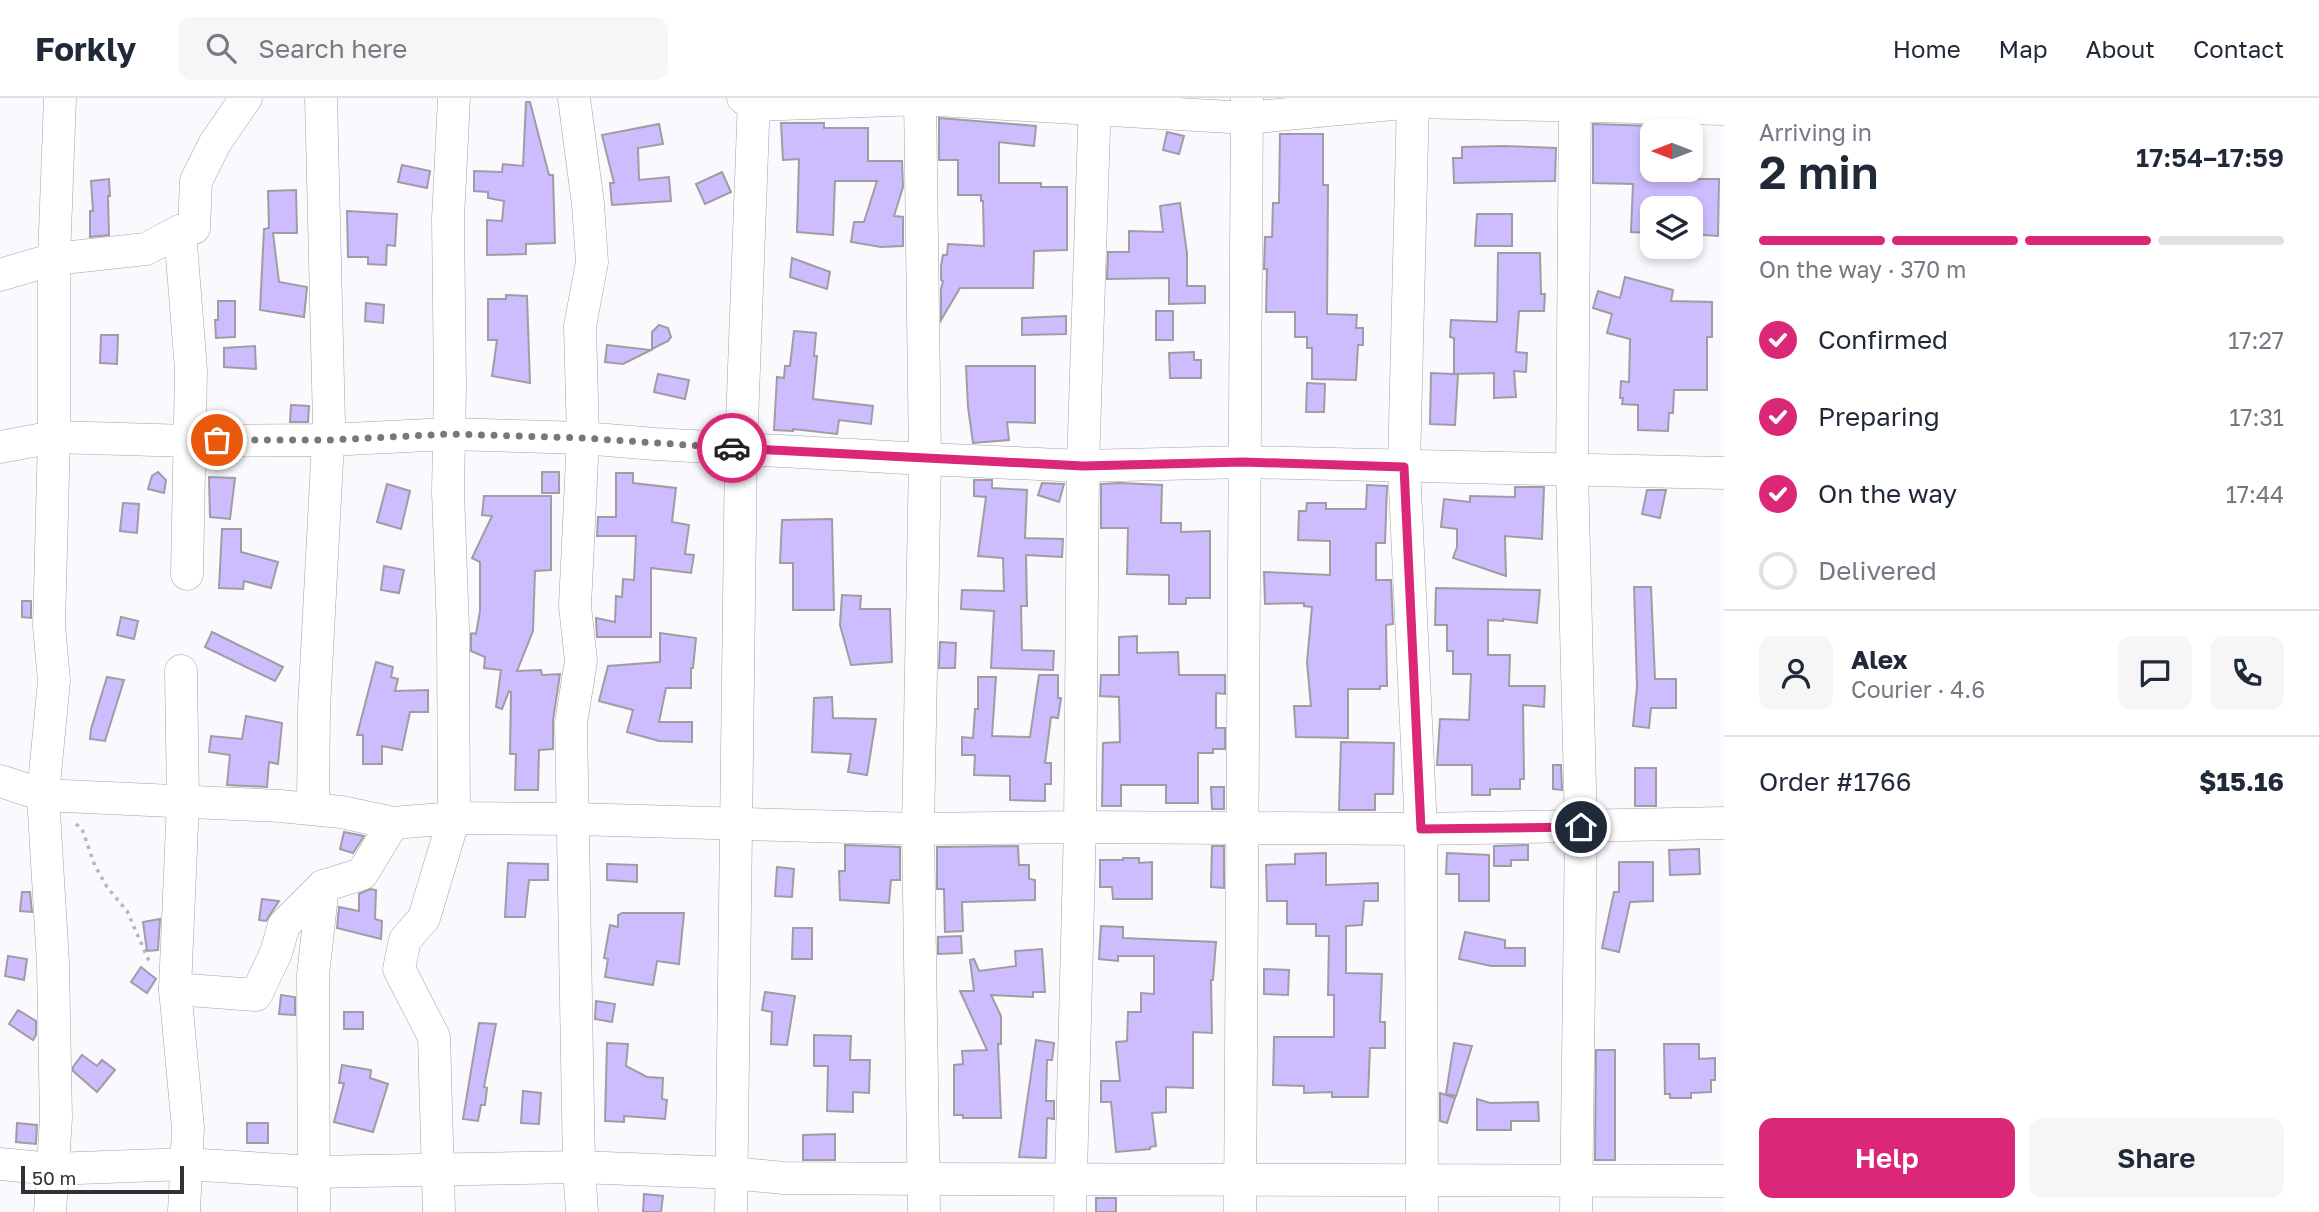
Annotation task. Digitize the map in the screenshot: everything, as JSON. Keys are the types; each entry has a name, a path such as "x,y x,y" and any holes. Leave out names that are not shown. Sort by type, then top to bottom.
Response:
{"street":[{"path":"50,1212 56,1118 53,963 43,795 54,681 50,626 54,259 60,98"},
{"path":"0,275 54,259 146,250 180,231 194,228 196,181 215,143 246,98"},
{"path":"313,809 314,708 328,440 321,98"},
{"path":"439,1212 434,1037 399,969 405,940 425,918 454,818 453,629 448,492 448,219 454,98"},
{"path":"575,98 592,262 580,326 583,438 575,606 582,662 571,723 582,1212"},
{"path":"920,98 925,459 918,829 925,1212"},
{"path":"731,1212 741,449 750,100 920,98 1247,108 1413,100 1575,101 1724,109"},
{"path":"1413,100 1404,467 1421,829 1422,1197"},
{"path":"1575,101 1572,470 1581,827 1576,1212"},
{"path":"1070,1212 1080,827 1083,466 1095,104"},
{"path":"1240,1197 1247,108"},
{"path":"180,231 191,370 187,574"},
{"path":"0,447 54,437 189,441 328,440 449,434 583,438 741,449 1083,466 1243,462 1724,473"},
{"path":"181,671 183,802 175,989 188,1128 184,1212"},
{"path":"0,781 43,795 313,809 393,822 454,818 574,819 918,829 1421,829 1724,823"},
{"path":"175,989 256,995 276,953 284,925 323,886 362,874 393,822"},
{"path":"314,1212 313,975 323,886"},
{"path":"0,1164 52,1169 186,1164 314,1172 579,1167 732,1173 784,1178 1070,1178 1240,1197 1422,1197 1576,1181 1724,1181"}],"path":[{"path":"43,795 82,829 94,866 127,911 153,970 175,989"}],"building":[{"path":"526,102 530,102 549,175 553,175 555,243 526,244 526,254 487,255 487,220 502,221 504,201 488,198 488,192 474,191 474,171 502,172 503,164 523,166"},
{"path":"939,118 1036,126 1034,146 999,142 999,183 1041,183 1041,187 1067,187 1067,250 1034,251 1033,288 960,288 941,320 941,266 943,255 947,255 948,244 984,246 981,195 958,195 958,160 939,160"},
{"path":"781,123 824,123 824,128 868,128 868,161 902,161 903,187 894,216 903,217 903,246 881,247 851,242 854,222 864,222 877,181 835,181 833,235 797,232 799,159 783,160"},
{"path":"659,124 663,144 638,148 639,180 669,177 671,201 612,205 610,183 614,183 602,135"},
{"path":"1593,124 1640,126 1640,182 1703,182 1703,179 1719,179 1718,236 1703,235 1703,196 1640,196 1640,232 1631,232 1633,184 1593,183"},
{"path":"1167,132 1184,136 1179,154 1163,150"},
{"path":"1280,134 1323,134 1323,185 1328,185 1327,314 1357,315 1356,328 1363,328 1363,345 1358,345 1356,380 1312,379 1312,348 1307,348 1307,337 1295,337 1295,312 1266,312 1265,237 1272,237 1273,203 1279,203"},
{"path":"1462,147 1556,148 1555,181 1454,183 1453,158 1462,158"},
{"path":"402,165 430,171 427,188 398,182"},
{"path":"722,172 731,192 705,204 696,184"},
{"path":"109,179 109,235 90,237 90,211 93,211 91,181"},
{"path":"296,190 297,233 273,233 279,282 307,287 304,317 260,310 264,229 269,228 268,191"},
{"path":"1180,203 1187,253 1187,286 1205,286 1205,303 1169,304 1169,278 1107,279 1108,252 1129,252 1129,231 1163,232 1160,206"},
{"path":"347,211 397,214 395,246 387,245 386,265 368,264 368,257 348,257"},
{"path":"1477,214 1512,214 1512,246 1475,246"},
{"path":"1498,253 1540,253 1541,294 1545,294 1544,311 1519,311 1516,352 1527,353 1526,372 1514,371 1516,397 1494,398 1494,373 1455,374 1458,374 1455,425 1430,424 1431,373 1454,374 1451,320 1497,322"},
{"path":"792,258 830,272 827,289 790,277"},
{"path":"1625,277 1673,290 1671,301 1712,302 1712,337 1707,337 1707,390 1674,390 1673,413 1669,413 1668,431 1638,430 1638,405 1622,404 1621,381 1629,382 1630,339 1607,333 1612,314 1593,308 1598,291 1620,298"},
{"path":"506,295 527,296 530,383 492,376 497,340 488,340 488,299 506,299"},
{"path":"218,301 235,301 235,337 216,338"},
{"path":"366,303 384,305 383,323 365,321"},
{"path":"1156,311 1173,311 1173,340 1156,340"},
{"path":"1066,316 1066,334 1022,335 1022,318"},
{"path":"659,325 668,328 671,337 652,349 652,332"},
{"path":"794,331 816,333 813,399 873,406 871,424 839,420 837,434 793,429 774,430 777,377 784,378 785,366 790,366"},
{"path":"101,335 118,335 117,364 100,363"},
{"path":"607,345 651,350 623,364 605,362"},
{"path":"255,346 256,369 224,367 224,348"},
{"path":"1194,352 1194,360 1201,360 1201,378 1170,378 1169,353"},
{"path":"966,366 1035,366 1035,423 1007,422 1009,440 973,443"},
{"path":"658,374 689,380 685,399 654,392"},
{"path":"1307,383 1325,384 1324,412 1306,412"},
{"path":"291,405 309,406 308,422 290,422"},
{"path":"158,472 166,480 164,493 148,489 152,476"},
{"path":"542,472 559,472 559,493 542,493"},
{"path":"616,473 633,473 633,483 676,488 672,522 689,525 685,554 694,555 691,573 651,568 651,637 597,637 596,618 615,622 616,596 622,597 623,579 634,580 636,536 597,536 598,517 616,517"},
{"path":"209,477 235,478 230,519 210,517"},
{"path":"974,480 992,480 992,488 1027,490 1025,538 1063,539 1062,557 1026,555 1027,606 1021,606 1022,650 1054,651 1053,670 991,668 994,611 961,609 962,590 1004,591 1003,558 978,556 986,497 974,496"},
{"path":"1042,483 1064,484 1059,502 1038,495"},
{"path":"387,484 410,491 401,529 377,522"},
{"path":"1101,484 1162,485 1161,523 1181,523 1181,532 1210,531 1210,598 1186,598 1186,604 1169,604 1169,575 1127,574 1128,528 1101,528"},
{"path":"1367,485 1387,486 1385,543 1376,543 1376,580 1391,580 1393,624 1386,625 1387,686 1380,686 1380,689 1348,689 1348,738 1296,737 1294,706 1311,706 1307,662 1312,607 1304,606 1304,603 1265,604 1264,572 1330,575 1330,541 1298,540 1299,511 1306,511 1307,503 1326,503 1326,509 1366,509"},
{"path":"1515,487 1544,487 1542,539 1505,536 1506,576 1453,558 1457,547 1457,529 1441,527 1444,499 1470,502 1470,496 1515,497"},
{"path":"1647,490 1666,490 1660,518 1642,514"},
{"path":"484,496 551,496 551,570 535,571 533,631 517,671 541,670 542,675 560,674 553,720 553,749 539,750 538,790 515,790 516,754 510,754 511,692 509,691 502,709 496,707 501,670 484,668 485,657 471,651 471,634 476,634 480,611 480,562 472,558 492,516 482,515"},
{"path":"123,503 139,504 137,533 120,531"},
{"path":"832,519 834,610 793,610 793,563 780,563 782,520"},
{"path":"222,529 241,529 241,552 278,562 271,588 244,581 243,589 219,588"},
{"path":"384,566 404,570 399,593 381,590"},
{"path":"1634,587 1651,587 1655,679 1676,679 1676,708 1651,708 1649,728 1633,726 1637,687"},
{"path":"1436,588 1540,590 1537,623 1488,620 1488,655 1510,655 1509,686 1545,686 1544,707 1523,705 1524,779 1520,779 1520,789 1490,789 1490,795 1472,795 1472,765 1437,765 1440,719 1469,720 1471,674 1453,674 1453,651 1447,651 1447,625 1435,625"},
{"path":"842,595 861,596 860,609 890,609 892,662 851,665 840,625"},
{"path":"22,601 31,601 31,618 22,617"},
{"path":"121,617 138,621 134,639 117,635"},
{"path":"212,632 283,667 275,681 205,647"},
{"path":"660,633 696,638 691,688 666,688 659,722 692,722 692,742 659,741 627,732 633,710 599,701 608,666 660,662"},
{"path":"1137,636 1137,653 1178,652 1179,675 1225,675 1225,694 1216,693 1216,728 1225,728 1225,749 1213,749 1213,753 1198,753 1198,803 1166,803 1166,785 1121,785 1121,806 1102,806 1103,743 1120,742 1119,697 1100,696 1101,675 1119,675 1119,637"},
{"path":"940,642 956,643 955,668 939,668"},
{"path":"376,662 393,667 391,677 398,679 395,691 428,690 428,712 410,712 402,750 382,746 382,764 363,764 363,735 357,735"},
{"path":"1039,675 1058,675 1058,698 1061,698 1058,718 1051,717 1045,763 1051,763 1051,784 1045,784 1045,801 1010,800 1010,776 974,775 975,755 962,755 962,737 973,738 975,709 978,709 978,677 996,677 992,736 1030,737"},
{"path":"107,677 124,680 105,741 90,739 91,729"},
{"path":"832,697 833,718 876,719 867,775 848,772 851,754 812,752 814,698"},
{"path":"246,716 282,723 278,764 269,762 267,787 227,785 230,755 209,752 211,736 242,739"},
{"path":"1341,742 1394,743 1393,794 1375,794 1375,810 1339,810"},
{"path":"1553,765 1561,765 1562,790 1553,789"},
{"path":"1635,768 1656,768 1656,806 1635,806"},
{"path":"1211,787 1224,787 1224,809 1212,809"},
{"path":"344,832 364,836 353,853 340,849"},
{"path":"845,845 900,847 900,880 891,880 889,903 840,900 839,871 845,871"},
{"path":"1528,845 1528,860 1511,860 1511,866 1494,866 1494,846"},
{"path":"1018,846 1019,865 1029,865 1029,879 1035,880 1035,900 962,902 963,931 945,932 944,889 937,889 937,847"},
{"path":"1212,846 1224,846 1224,888 1211,887"},
{"path":"1699,849 1700,874 1670,875 1669,850"},
{"path":"1326,853 1326,885 1378,883 1378,901 1364,901 1362,925 1346,926 1346,973 1382,974 1380,1022 1385,1022 1385,1048 1370,1048 1368,1097 1332,1097 1332,1092 1304,1093 1304,1086 1273,1085 1274,1037 1334,1037 1334,995 1328,995 1329,936 1316,936 1316,924 1287,924 1287,901 1267,901 1266,865 1295,864 1295,854"},
{"path":"1447,853 1489,855 1489,901 1459,901 1459,874 1446,874"},
{"path":"1139,858 1139,863 1152,862 1152,899 1113,899 1112,887 1100,887 1100,860"},
{"path":"1619,862 1653,862 1653,901 1630,902 1619,952 1602,948 1614,892 1619,892"},
{"path":"508,863 548,864 548,880 529,880 525,917 505,917"},
{"path":"607,864 637,865 637,882 607,880"},
{"path":"777,867 794,869 792,897 775,896"},
{"path":"370,889 376,890 375,919 382,921 381,939 337,928 339,907 359,911 359,894"},
{"path":"22,892 30,892 32,912 20,911"},
{"path":"262,899 279,901 266,921 259,920"},
{"path":"684,913 679,964 657,961 653,985 605,977 608,959 604,958 610,925 618,927 618,915"},
{"path":"160,919 158,950 147,951 143,922"},
{"path":"1101,926 1123,927 1123,938 1216,942 1211,980 1212,1033 1193,1032 1193,1088 1166,1087 1166,1112 1152,1113 1156,1146 1150,1149 1116,1152 1111,1102 1101,1102 1101,1081 1120,1081 1116,1042 1127,1041 1128,1012 1141,1012 1141,993 1154,994 1154,956 1118,956 1118,961 1099,959"},
{"path":"793,928 812,928 812,959 792,959"},
{"path":"1465,932 1505,940 1505,948 1525,948 1525,966 1491,966 1459,959"},
{"path":"961,936 962,953 938,954 938,937"},
{"path":"1042,949 1045,992 1033,992 1033,997 991,995 1001,1016 1001,1044 998,1044 1001,1118 963,1118 963,1115 954,1115 954,1065 963,1064 962,1051 987,1050 960,991 974,991 970,960 974,959 979,971 1016,966 1015,951"},
{"path":"8,956 27,959 24,980 5,976"},
{"path":"141,967 156,979 147,993 131,982"},
{"path":"1264,969 1289,970 1288,995 1264,994"},
{"path":"765,992 795,996 787,1045 771,1044 772,1012 762,1010"},
{"path":"281,995 295,997 295,1015 279,1014"},
{"path":"596,1001 615,1004 612,1022 595,1019"},
{"path":"18,1010 36,1021 36,1035 33,1040 9,1024"},
{"path":"344,1012 363,1012 363,1029 344,1029"},
{"path":"479,1023 496,1024 484,1087 487,1088 485,1105 481,1105 478,1121 463,1119"},
{"path":"814,1035 851,1036 850,1060 870,1060 869,1093 853,1092 853,1112 827,1111 828,1066 814,1066"},
{"path":"1036,1040 1054,1043 1052,1060 1047,1060 1046,1101 1054,1101 1054,1119 1047,1118 1046,1158 1019,1157"},
{"path":"607,1043 628,1044 626,1066 647,1077 663,1078 662,1099 667,1100 665,1119 624,1116 624,1122 605,1121"},
{"path":"1454,1043 1472,1046 1456,1096 1446,1094"},
{"path":"1664,1044 1699,1044 1699,1059 1715,1058 1715,1080 1711,1080 1711,1092 1691,1093 1691,1098 1670,1098 1670,1094 1665,1094"},
{"path":"1596,1050 1615,1050 1615,1160 1595,1160"},
{"path":"82,1055 97,1066 102,1060 115,1070 97,1092 73,1071"},
{"path":"342,1065 371,1070 370,1078 388,1084 373,1132 334,1122 344,1083 339,1083"},
{"path":"523,1091 541,1093 539,1124 521,1123"},
{"path":"1440,1093 1455,1098 1447,1123 1440,1121"},
{"path":"1477,1099 1490,1103 1538,1102 1539,1121 1511,1121 1511,1130 1477,1130"},
{"path":"17,1123 37,1125 36,1144 16,1142"},
{"path":"247,1123 268,1123 268,1143 247,1143"},
{"path":"835,1134 835,1160 803,1160 803,1135"},
{"path":"644,1194 663,1196 661,1212 643,1212"},
{"path":"1096,1198 1116,1198 1116,1212 1096,1212"}],"way so far":[{"path":"217,440 328,440 449,434 583,438 732,448"}],"route":[{"path":"732,448 1083,466 1243,462 1404,467 1421,829 1581,827"}]}
